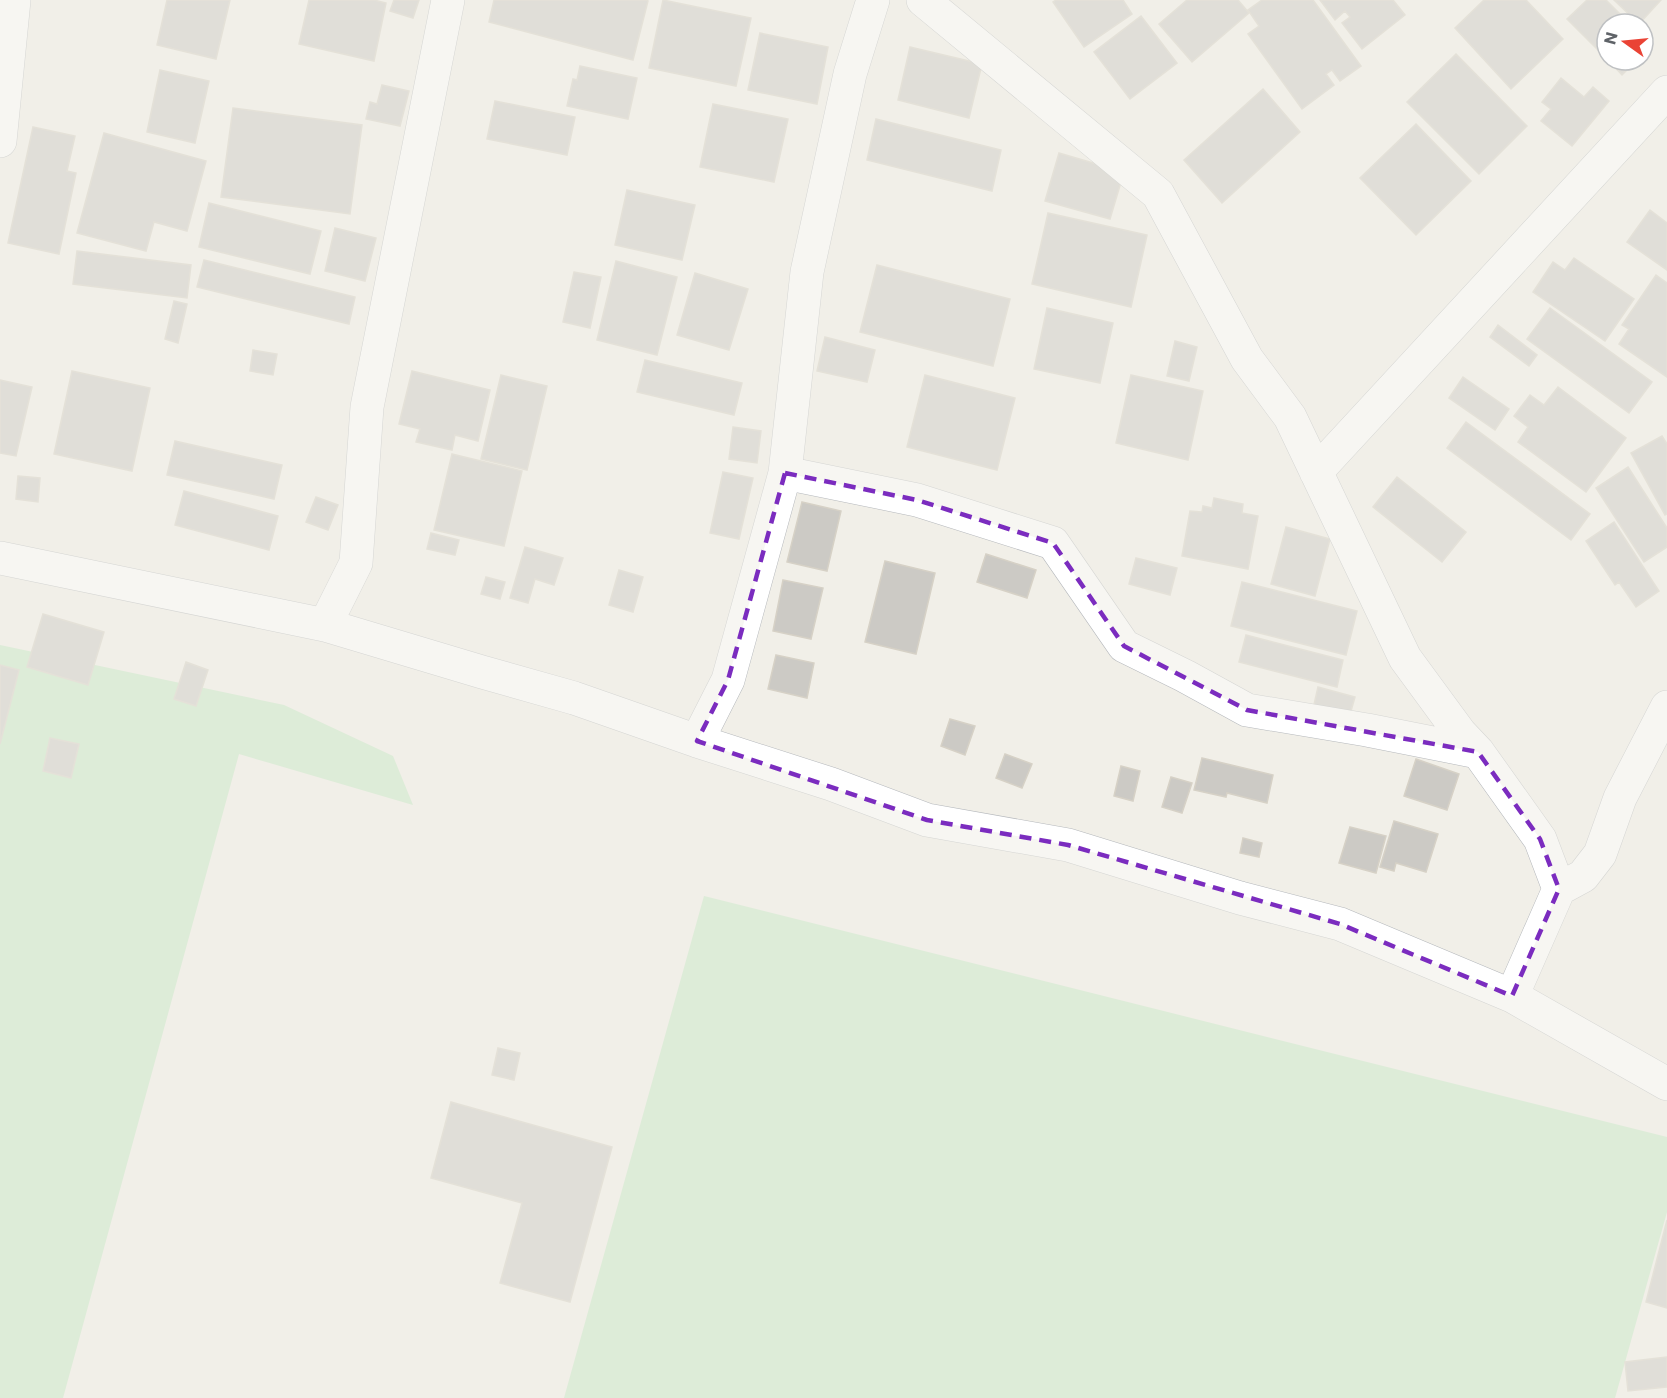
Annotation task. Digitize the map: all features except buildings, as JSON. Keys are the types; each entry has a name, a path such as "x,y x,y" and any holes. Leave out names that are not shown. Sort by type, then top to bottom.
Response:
{"street":[{"path":"0,141 15,0"},
{"path":"325,624 356,563 367,407 448,0"},
{"path":"697,741 728,680 785,473 807,272 850,74 873,0"},
{"path":"926,1 1158,195 1247,359 1290,417 1405,658 1460,734 1478,752 1540,839 1559,889"},
{"path":"1316,472 1667,92"},
{"path":"785,473 917,500 1053,543 1124,646 1247,710 1478,752"},
{"path":"0,558 325,624 574,698 831,784 927,820 1068,845 1240,898 1340,924 1512,996 1667,1084"},
{"path":"1512,996 1559,889 1582,876 1600,854 1620,798 1667,707"}],"highlighted area":[{"path":"785,473 917,500 1053,543 1124,646 1247,710 1478,752 1540,839 1559,889 1512,996 1340,924 1068,845 927,820 697,741 728,680"}],"green space":[{"path":"0,645 284,705 393,756 413,805 239,754 63,1398 0,1398"},
{"path":"704,896 1667,1137 1667,1212 1615,1398 564,1398"}]}
